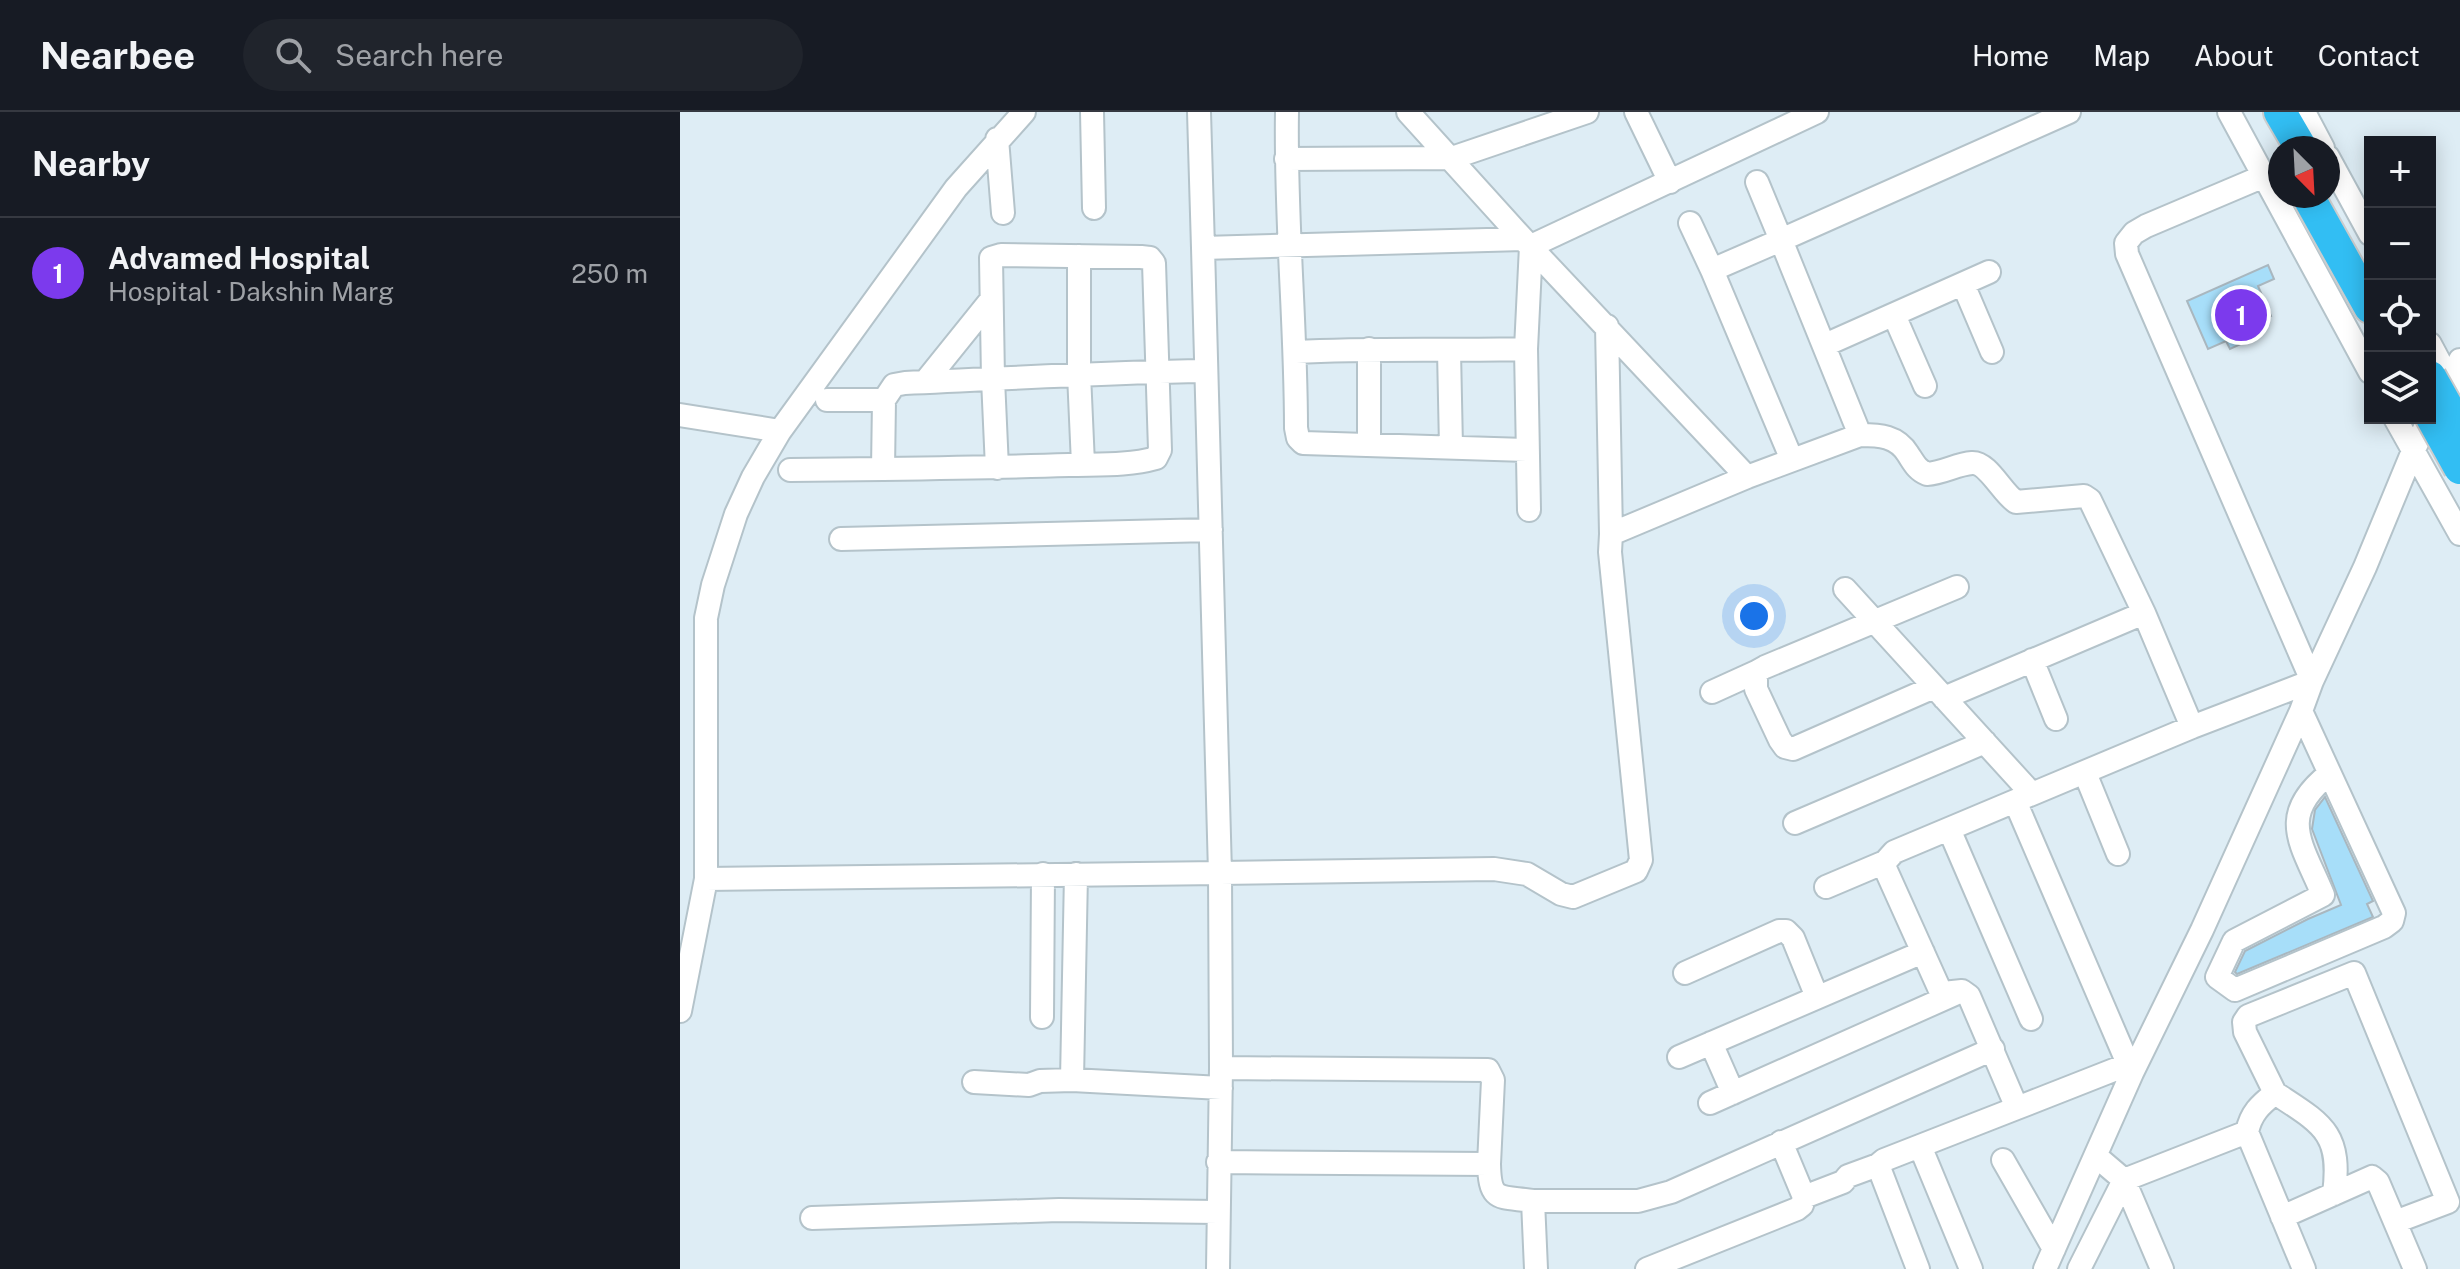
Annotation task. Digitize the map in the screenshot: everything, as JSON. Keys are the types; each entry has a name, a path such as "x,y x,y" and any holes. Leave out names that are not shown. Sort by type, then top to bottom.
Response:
{"highway":[{"path":"2260,112 2274,136"},
{"path":"2280,112 2294,136"},
{"path":"2315,208 2364,296"},
{"path":"2335,208 2364,260"},
{"path":"2447,386 2460,430"},
{"path":"2436,424 2460,468"}],"street":[{"path":"680,1011 706,879 706,618 713,585 736,514 780,431 956,188 1024,112"},
{"path":"1092,112 1094,208"},
{"path":"1199,112 1220,873 1218,1269"},
{"path":"1287,112 1286,159 1298,438 1303,443 1527,450"},
{"path":"1408,112 1747,477"},
{"path":"1286,159 1452,158 1587,112"},
{"path":"1636,112 1670,182"},
{"path":"1203,248 1527,243 1670,182 1772,122 1817,112"},
{"path":"1712,270 2069,112"},
{"path":"2229,112 2364,361"},
{"path":"2304,112 2317,136"},
{"path":"997,139 1003,213"},
{"path":"2264,176 2146,226 2134,233 2126,243 2127,254 2312,681"},
{"path":"2340,179 2364,223"},
{"path":"1757,182 1860,435"},
{"path":"1690,223 1792,460"},
{"path":"1527,243 1529,510"},
{"path":"790,470 997,468 1156,458 1160,450 1154,263 1150,258 1001,255 991,258 997,468"},
{"path":"1079,256 1083,464"},
{"path":"1825,345 1989,272"},
{"path":"1963,284 1992,352"},
{"path":"925,382 991,300"},
{"path":"1894,315 1925,386"},
{"path":"706,879 1494,869 1527,874 1561,894 1573,897 1636,871 1641,860 1610,552 1607,326"},
{"path":"1369,349 1369,445"},
{"path":"1296,352 1526,349"},
{"path":"1449,351 1451,447"},
{"path":"2433,352 2447,386"},
{"path":"2050,1259 2097,1157 2130,1068 2186,962 2365,567 2413,451 2460,360"},
{"path":"883,469 884,400 894,385 1079,374 1205,371"},
{"path":"827,400 884,400"},
{"path":"680,415 780,431"},
{"path":"2398,424 2460,534"},
{"path":"1611,534 1747,477 1860,435 1893,438 1903,446 1920,471 1927,474 1979,463 2016,502 2084,496 2090,500 2144,613 2192,727"},
{"path":"841,539 1211,530"},
{"path":"1712,692 1957,587"},
{"path":"1845,589 1985,742 2023,798 2130,1068"},
{"path":"1756,672 1756,689 1780,740 1785,747 1793,749 1939,692 2032,660 2144,613"},
{"path":"2032,660 2056,719"},
{"path":"1826,887 1885,862 1894,852 2192,727 2312,681"},
{"path":"2186,962 2235,990 2373,932 2392,921 2394,913 2301,711"},
{"path":"1795,823 1985,742"},
{"path":"2085,773 2118,854"},
{"path":"2217,977 2234,941 2323,895 2298,834 2297,822 2303,798 2329,774"},
{"path":"1949,829 2031,1019"},
{"path":"1885,862 1939,988 1943,993 1962,991 1969,996 2017,1108"},
{"path":"1042,1017 1043,874"},
{"path":"1072,1080 1076,874"},
{"path":"1685,973 1779,931 1786,931 1793,938 1817,997"},
{"path":"1679,1057 1923,952"},
{"path":"2334,1194 2336,1152 2330,1138 2315,1121 2275,1093 2245,1032 2244,1022 2256,1011 2354,973 2454,1203 2395,1222"},
{"path":"1710,1103 1962,991"},
{"path":"1711,1043 1733,1093"},
{"path":"974,1082 1029,1085 1040,1081 1488,1070 1493,1080 1489,1164 1490,1186 1494,1193 1499,1197 1533,1201 1638,1201 1671,1192 1993,1049"},
{"path":"1804,1197 1843,1182 1848,1176 1884,1160 2130,1068"},
{"path":"2275,1093 2252,1115 2247,1132 2304,1269"},
{"path":"2079,1269 2124,1180 2247,1132"},
{"path":"1647,1269 1802,1205 1804,1197 1781,1142"},
{"path":"1920,1146 1971,1269"},
{"path":"2097,1157 2124,1180 2162,1269"},
{"path":"2003,1160 2050,1259"},
{"path":"1218,1162 1489,1164"},
{"path":"1878,1165 1918,1269"},
{"path":"2282,1217 2367,1179 2375,1179 2415,1269"},
{"path":"1533,1201 1536,1269"},
{"path":"812,1218 1059,1210 1218,1212"}],"building":[{"path":"2268,265 2274,279 2258,286 2271,316 2251,325 2256,337 2230,349 2226,341 2208,349 2187,301"},
{"path":"2325,797 2373,901 2367,904 2373,917 2237,974 2235,972 2245,951 2341,905 2312,829 2315,810"}],"place":[{"name":"Advamed Hospital","path":"2241,315"}]}
